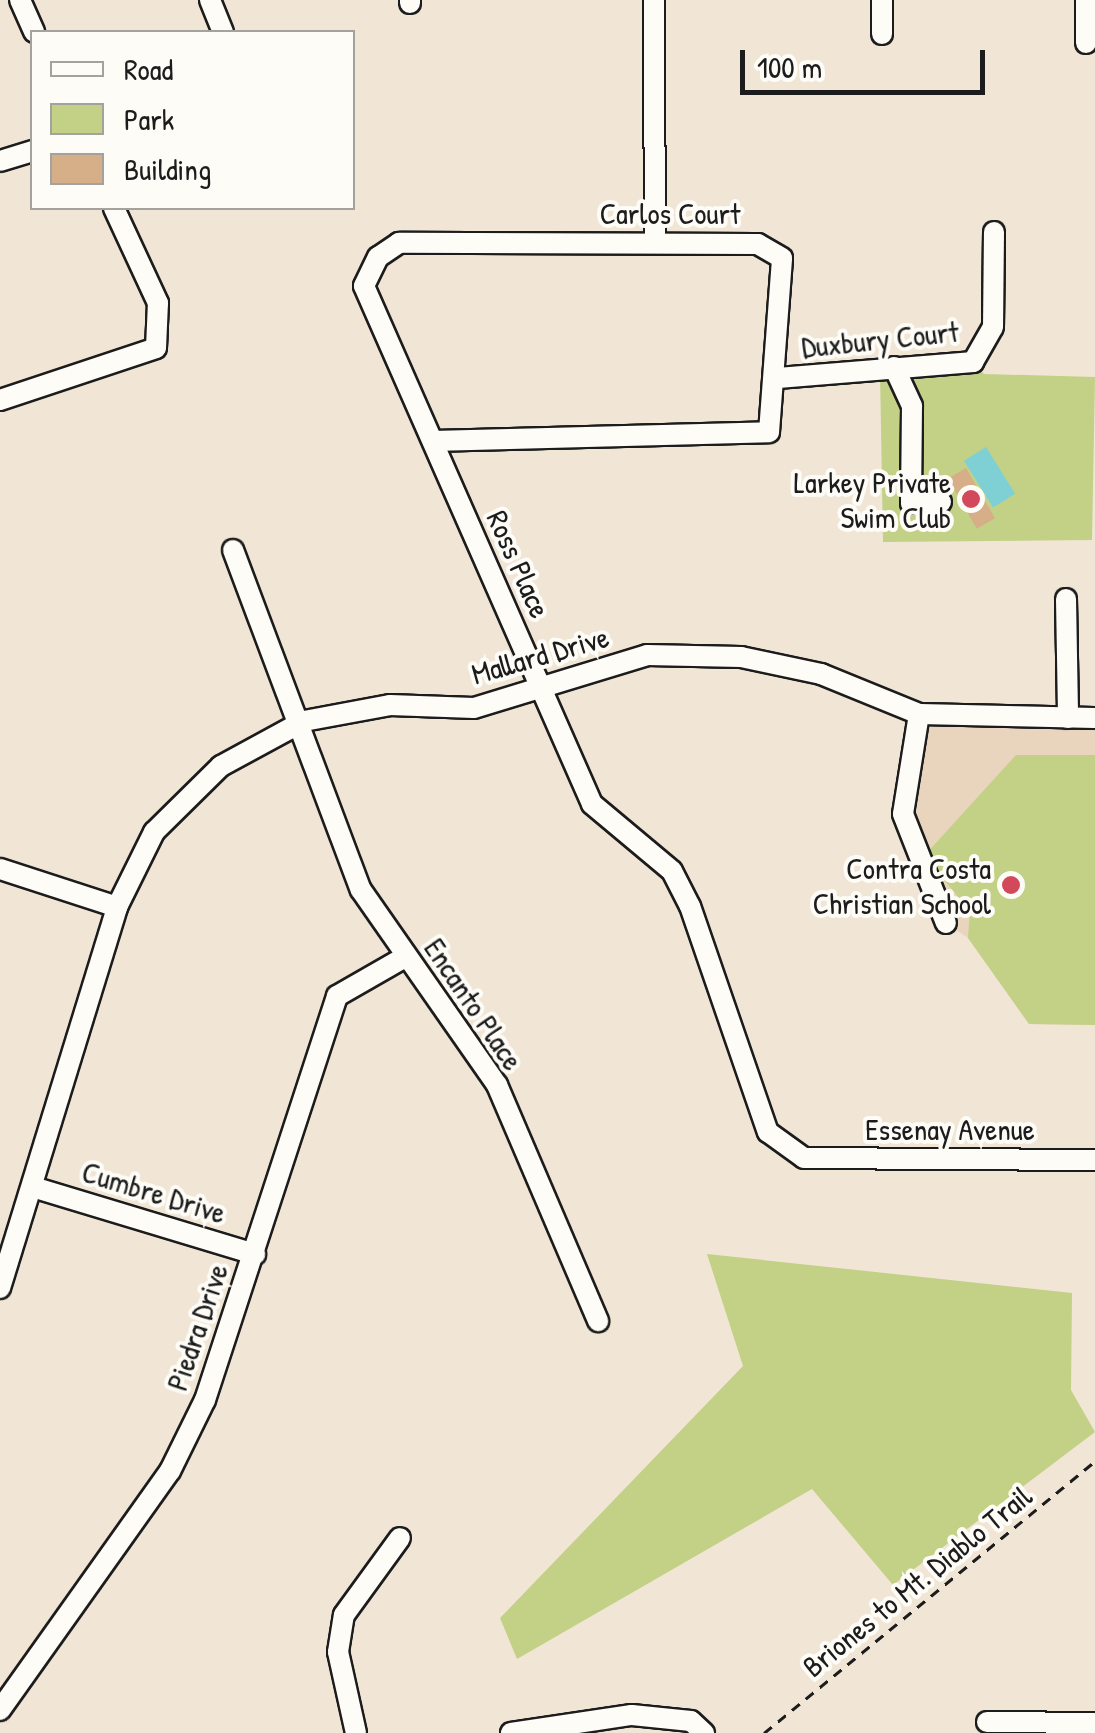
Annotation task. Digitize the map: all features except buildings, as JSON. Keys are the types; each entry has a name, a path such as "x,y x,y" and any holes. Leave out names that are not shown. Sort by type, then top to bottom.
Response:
{"street":[{"path":"20,0 33,30"},
{"path":"210,0 223,30"},
{"path":"654,0 655,243"},
{"path":"882,0 882,34"},
{"path":"1086,0 1086,43"},
{"path":"0,161 30,152"},
{"path":"0,400 156,348 158,303 115,210"},
{"name":"Duxbury Court","path":"778,378 894,367 956,366 983,352 993,327 994,232"},
{"name":"Carlos Court","path":"364,286 378,257 399,243 758,244 782,258 778,378 772,426 750,438 434,441"},
{"name":"Ross Place","path":"364,286 592,804 672,872 768,1132 804,1158"},
{"path":"894,367 912,406 911,503 941,502"},
{"name":"Encanto Place","path":"234,550 304,722 361,890 496,1086 598,1321"},
{"path":"1066,599 1068,718"},
{"name":"Mallard Drive","path":"0,1288 36,1188 117,907 154,832 221,766 304,722 390,705 474,708 541,684 647,655 741,657 821,674 919,714 1095,718"},
{"path":"919,714 903,814 946,922"},
{"path":"0,869 117,907"},
{"name":"Piedra Drive","path":"0,1710 170,1471 206,1400 337,996 406,957"},
{"name":"Essenay Avenue","path":"804,1158 1095,1160"},
{"name":"Cumbre Drive","path":"36,1188 255,1254"},
{"path":"356,1733 338,1652 344,1615 400,1538"},
{"path":"511,1733 610,1716 663,1718 704,1733"},
{"path":"987,1722 1095,1722"}],"path":[{"name":"Briones to Mt. Diablo Trail","path":"764,1733 1095,1461"}],"shaded area":[{"name":"Contra Costa Christian School","path":"919,714 1095,718 1095,1025 1029,1024 968,938 946,923 905,791"}],"green space":[{"path":"973,362 984,374 1095,377 1092,540 883,542 880,372"},
{"name":"Contra Costa Christian School","path":"1016,755 1095,755 1095,1025 1029,1024 968,938 970,911 924,856"},
{"path":"707,1254 1072,1293 1071,1390 1095,1432 893,1585 812,1489 517,1659 500,1618 743,1366"}],"water":[{"path":"986,447 1015,494 993,507 964,461"}],"place":[{"name":"Larkey Private Swim Club","path":"971,499"},
{"name":"Contra Costa Christian School","path":"1011,885"}]}
